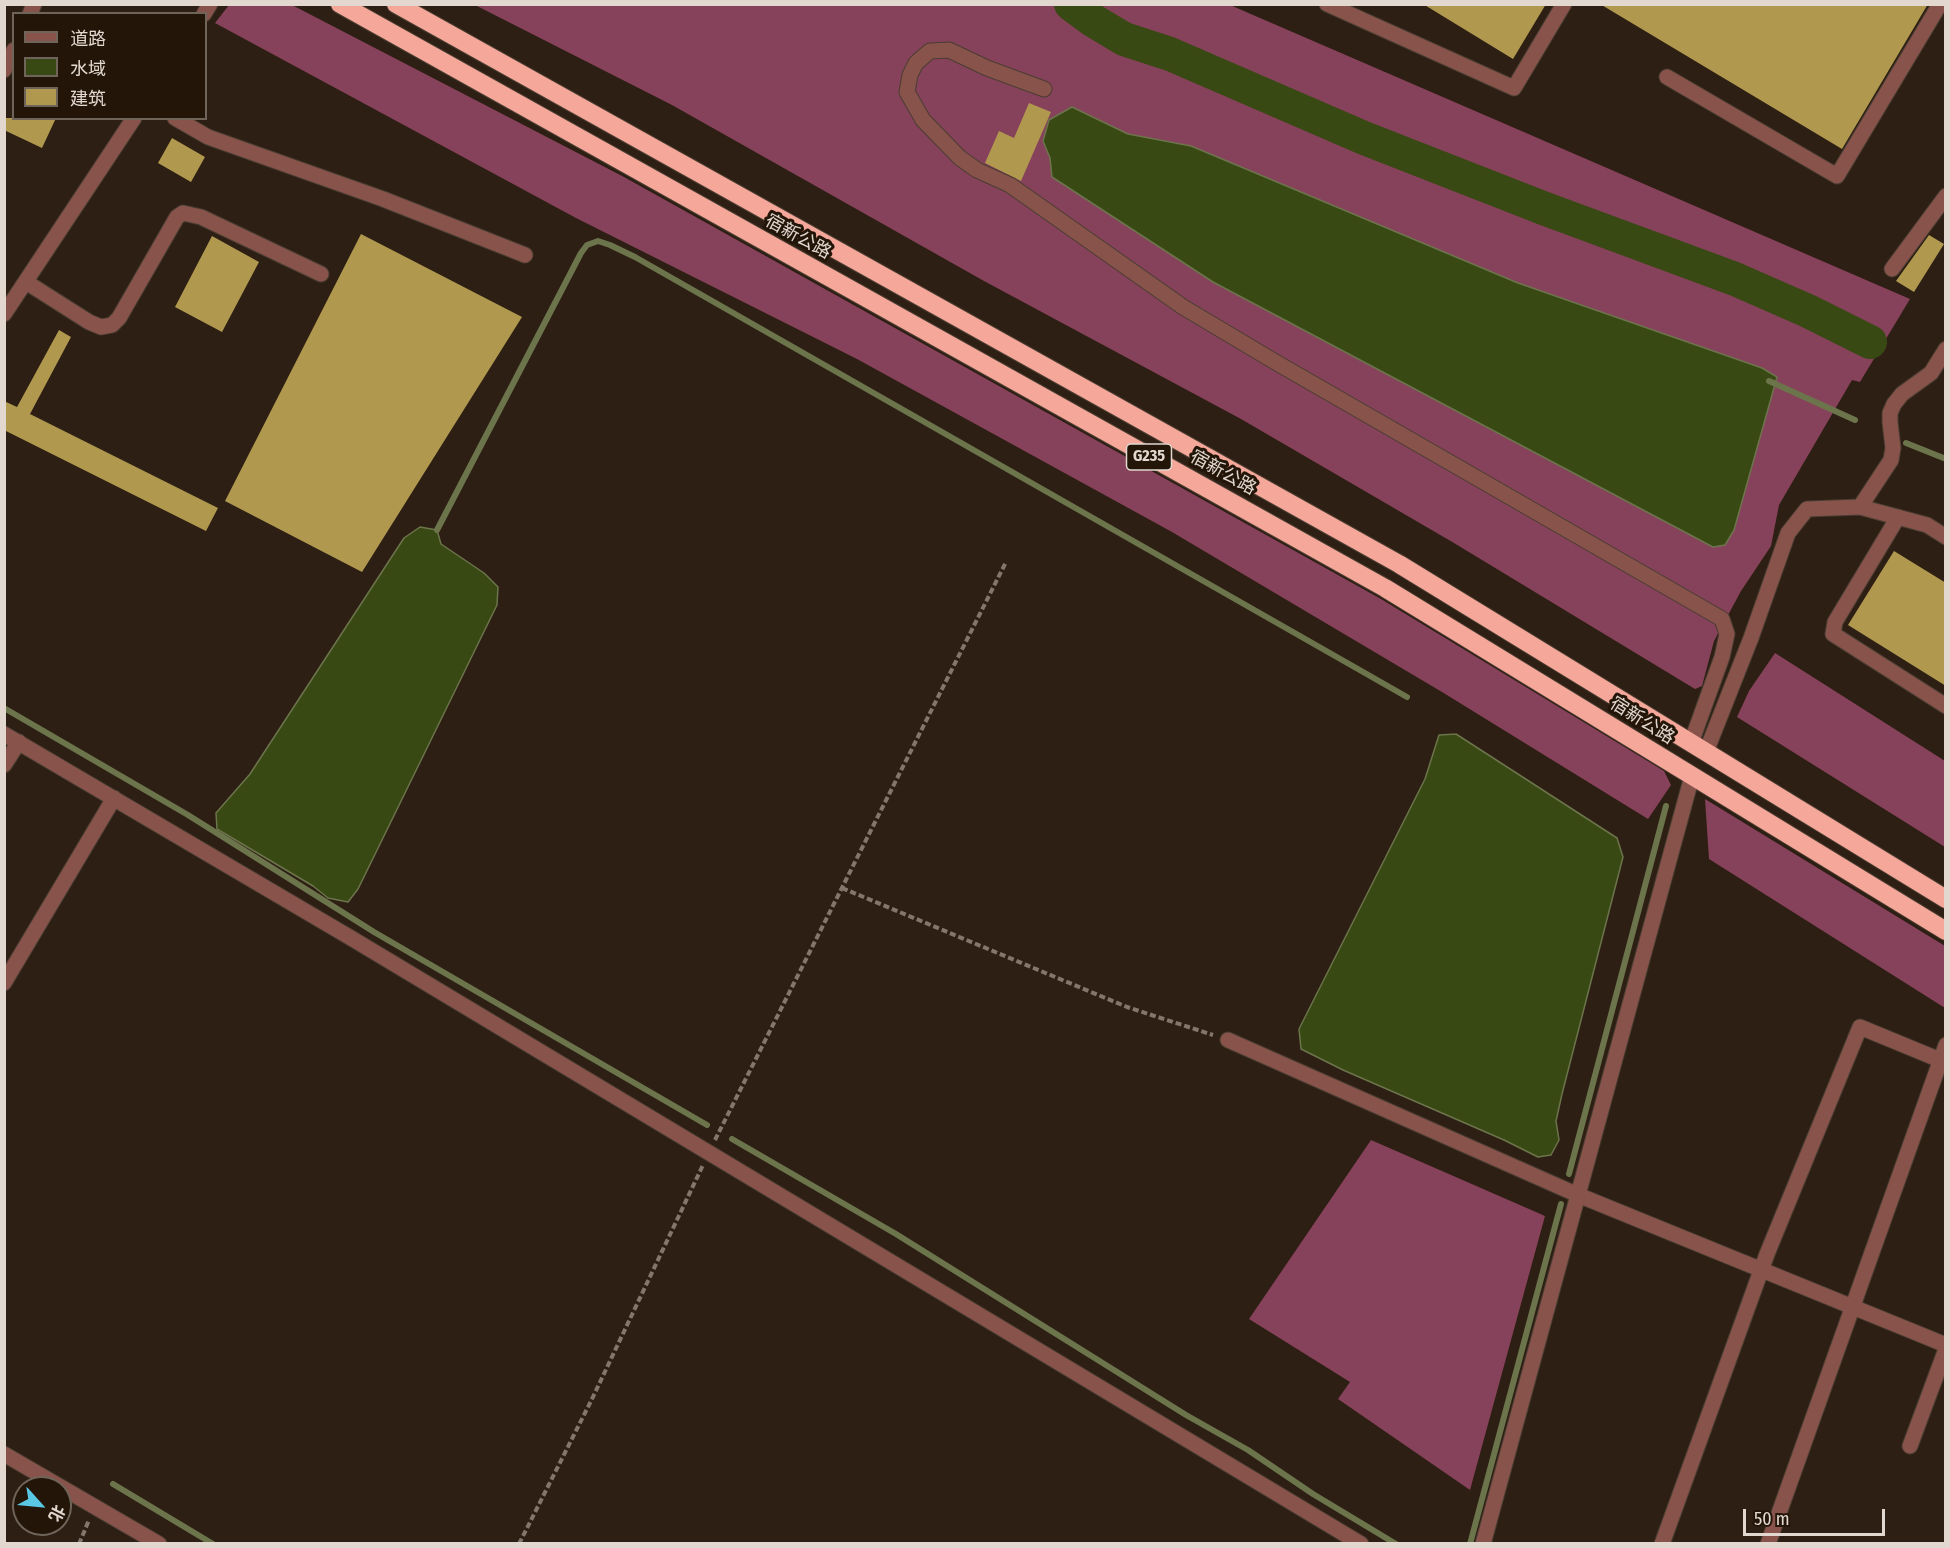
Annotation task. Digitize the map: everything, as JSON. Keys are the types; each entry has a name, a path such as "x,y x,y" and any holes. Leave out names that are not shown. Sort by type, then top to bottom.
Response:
{"highway":[{"name":"宿新公路","path":"340,4 1385,588 1946,931"},
{"name":"宿新公路","path":"396,4 1399,564 1946,899"}],"street":[{"path":"1327,4 1514,88 1564,4"},
{"path":"1667,77 1838,176 1939,16"},
{"path":"1044,88 987,68 949,50 930,51 916,63 910,75 907,92 922,120 960,158 977,170 1010,185 1183,307 1276,363 1722,619 1727,634 1698,748"},
{"path":"4,70 12,54"},
{"path":"4,314 133,120"},
{"path":"178,120 208,137 383,199 525,255"},
{"path":"1892,269 1946,196"},
{"path":"26,282 89,322 101,327 111,325 119,318 177,217 183,213 201,217 321,274"},
{"path":"1860,507 1891,459 1893,448 1890,413 1894,404 1902,394 1931,373 1946,349"},
{"path":"1698,748 1751,638 1788,532 1807,509 1860,507 1927,525 1946,537"},
{"path":"1898,517 1835,622 1833,634 1946,706"},
{"path":"4,734 1361,1544"},
{"path":"4,765 19,742"},
{"path":"1483,1544 1692,776"},
{"path":"4,983 114,798"},
{"path":"1662,1544 1761,1269 1860,1027 1943,1052 1768,1544"},
{"path":"1228,1040 1578,1195 1853,1306 1946,1347 1910,1446"},
{"path":"4,1454 159,1544"}],"path":[{"path":"519,1544 592,1399 709,1153 1006,562"},
{"path":"842,888 1127,1007 1228,1040"},
{"path":"79,1544 94,1506"}],"shaded area":[{"path":"229,5 292,5 624,177 1381,599 1664,771 1671,785 1648,819 1442,692 1172,532 857,359 576,218 215,23"},
{"path":"475,5 1230,5 1910,299 1860,382 1852,380 1779,505 1771,546 1741,591 1714,641 1702,686 1695,689 1454,543 1241,419 984,281 672,105"},
{"path":"1775,653 1945,761 1945,847 1737,717 1749,691"},
{"path":"1705,799 1945,946 1945,1008 1709,859"},
{"path":"1371,1140 1545,1216 1470,1490 1338,1399 1350,1382 1249,1319"}],"water":[{"path":"1072,107 1128,134 1191,146 1518,283 1762,368 1777,377 1734,530 1725,545 1713,547 1213,282 1052,177 1050,158 1043,141 1049,120"},
{"path":"420,527 437,530 441,544 484,573 498,587 497,605 358,889 348,902 328,898 313,886 217,829 216,813 250,774 404,538"},
{"path":"1456,734 1617,838 1623,857 1562,1094 1556,1121 1559,1140 1551,1155 1538,1157 1301,1049 1299,1029 1425,779 1439,735"}],"building":[{"path":"1423,4 1546,4 1513,59"},
{"path":"1600,4 1928,4 1842,149"},
{"path":"1029,103 1051,112 1021,181 985,163 999,131 1014,138"},
{"path":"4,118 55,120 42,148 4,130"},
{"path":"172,138 205,157 191,182 158,163"},
{"path":"361,234 522,317 362,572 225,501"},
{"path":"1929,235 1944,244 1914,292 1896,281"},
{"path":"212,236 259,262 222,332 175,307"},
{"path":"59,330 71,337 30,414 218,508 206,531 4,430 4,401 17,407"},
{"path":"1894,551 1946,583 1946,686 1848,625"}],"waterway":[{"path":"1071,4 1124,39 1170,54 1364,138 1543,208 1735,279 1808,311 1870,342"},
{"path":"437,530 581,253 587,245 598,241 635,257 1407,697"},
{"path":"1769,381 1855,420"},
{"path":"1906,443 1946,459"},
{"path":"4,708 188,815 374,932 707,1125"},
{"path":"1569,1174 1666,806"},
{"path":"732,1139 896,1234 1186,1415 1248,1450 1313,1494 1396,1544"},
{"path":"1470,1544 1561,1204"},
{"path":"113,1484 213,1544"}]}
